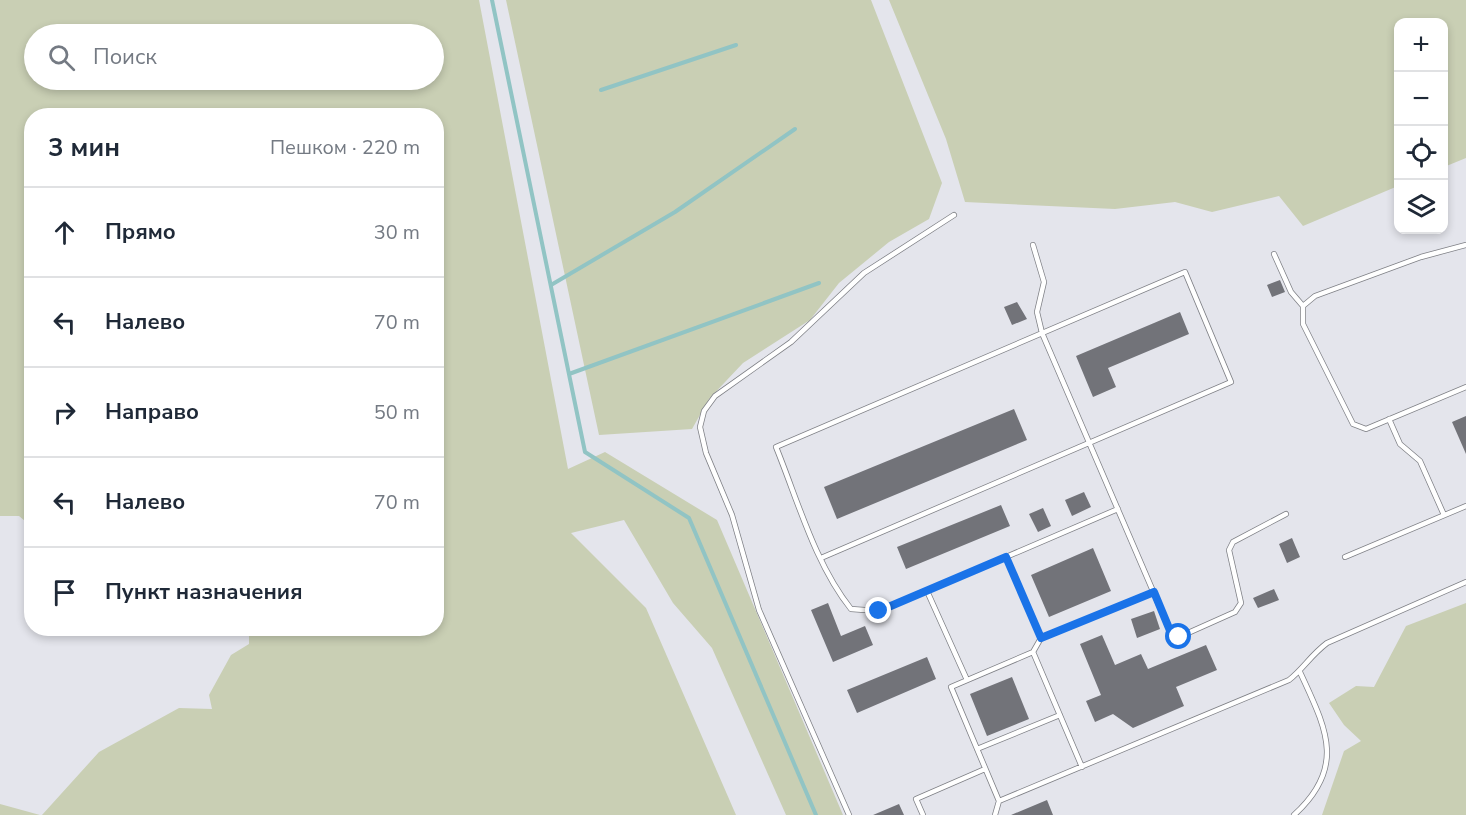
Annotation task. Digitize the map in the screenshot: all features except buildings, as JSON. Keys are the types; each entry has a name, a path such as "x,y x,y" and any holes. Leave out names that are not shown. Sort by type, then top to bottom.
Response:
{"lane":[{"path":"849,815 759,610 732,515 706,453 700,427 704,411 715,396 791,342 864,273 954,215"},
{"path":"1033,245 1044,282 1037,312 1042,333 1171,633 1179,637 1234,612 1241,603 1229,550 1233,542 1286,514"},
{"path":"1303,306 1315,296 1421,257 1466,245"},
{"path":"1274,254 1291,292 1303,306 1303,324 1353,424 1366,429 1466,387"},
{"path":"821,558 1231,382 1185,272 776,447 821,558 836,590 851,609 879,611 1118,509"},
{"path":"1389,420 1400,444 1420,461 1444,515"},
{"path":"1345,557 1466,506"},
{"path":"1006,557 1041,638"},
{"path":"999,801 1288,680 1300,672 1311,655 1327,643 1466,582"},
{"path":"927,591 967,680"},
{"path":"994,815 999,801 951,687 1033,652 1041,638 1154,592"},
{"path":"1033,652 1082,767"},
{"path":"1294,815 1318,785 1328,758 1325,727 1300,672"},
{"path":"977,749 1060,715"},
{"path":"923,815 916,799 985,769"}],"green space":[{"path":"0,0 479,0 568,469 605,452 717,520 843,815 786,815 712,648 673,603 624,520 571,533 646,608 736,815 42,815 99,752 179,708 212,709 209,695 231,655 249,644 249,636 444,636 444,108 24,108 24,520 19,516 0,516"},
{"path":"506,0 871,0 942,183 929,219 889,242 839,283 810,320 743,363 709,399 692,429 599,435"},
{"path":"889,0 1466,0 1466,158 1448,165 1448,18 1394,18 1394,188 1303,226 1279,196 1212,212 1175,202 1115,209 965,202 946,139"},
{"path":"1466,603 1466,815 1322,815 1344,751 1361,741 1344,725 1329,703 1356,686 1374,687 1406,626"},
{"path":"0,804 40,815 0,815"}],"waterway":[{"path":"492,0 585,452 689,518 816,815"},
{"path":"601,90 736,45"},
{"path":"551,285 675,212 795,129"},
{"path":"569,374 819,283"}],"route":[{"path":"879,611 1006,557 1041,638 1154,592 1171,633 1179,637"}]}
